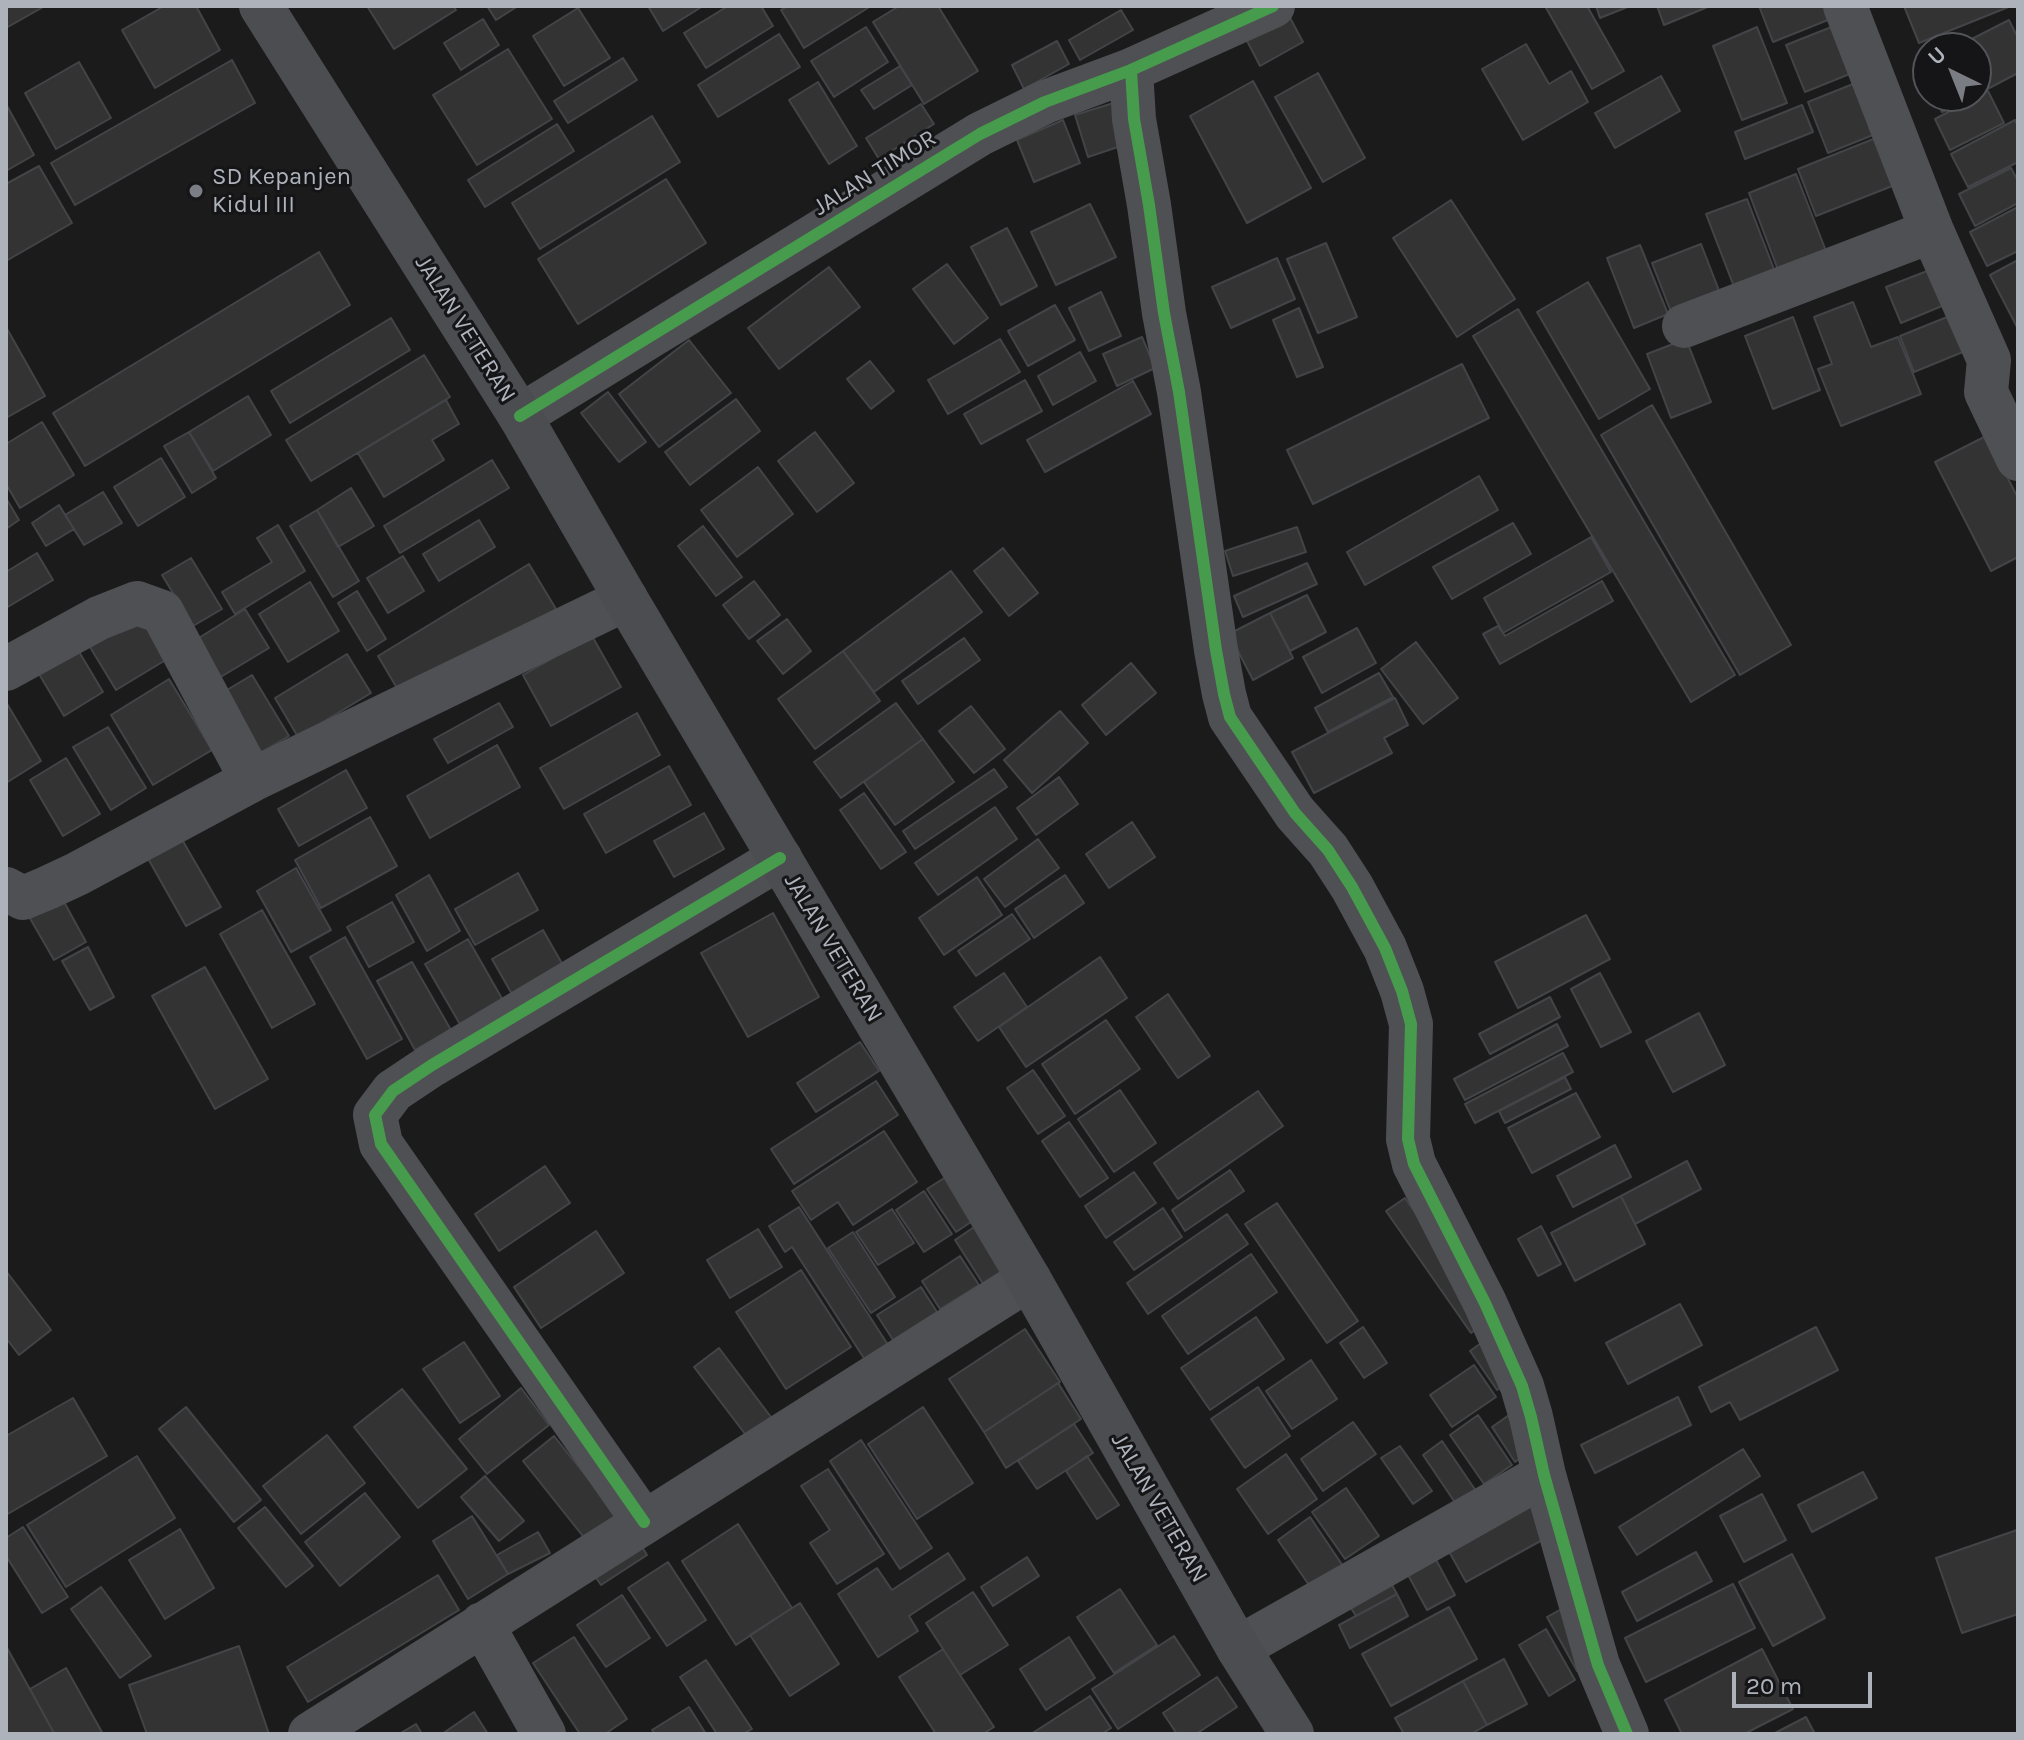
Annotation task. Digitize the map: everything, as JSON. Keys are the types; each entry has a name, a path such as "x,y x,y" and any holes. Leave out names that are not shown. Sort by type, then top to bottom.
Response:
{"main road":[{"name":"JALAN VETERAN","path":"261,6 520,416 1029,1279 1238,1648 1292,1734"}],"street":[{"name":"JALAN TIMOR","path":"520,416 980,134 1045,102 1124,73 1273,6"},
{"path":"1845,6 1932,231 2003,354 1986,392 2018,459"},
{"path":"1124,73 1179,392 1216,650 1230,717 1295,813 1328,850 1352,887 1385,948 1402,991 1411,1024 1408,1139 1414,1164 1485,1303 1522,1386 1531,1417 1529,1483 1620,1731"},
{"path":"1684,326 1932,231"},
{"path":"6,889 23,898 77,874 252,780 626,599"},
{"path":"6,669 99,618 137,603 162,612 252,780"},
{"path":"644,1522 381,1144 375,1115 393,1091 432,1065 780,858"},
{"path":"310,1734 1029,1279"},
{"path":"1238,1648 1529,1483"},
{"path":"482,1624 544,1734"}],"building":[{"path":"6,6 45,6 6,28"},
{"path":"164,6 196,6 220,50 155,88 122,30"},
{"path":"367,6 453,6 456,10 394,49"},
{"path":"487,6 518,6 496,20"},
{"path":"648,6 703,6 663,31"},
{"path":"728,6 761,6 773,26 706,68 684,33"},
{"path":"788,6 871,6 804,48 781,10"},
{"path":"899,6 938,6 978,71 924,104 873,22"},
{"path":"1545,6 1587,6 1624,71 1592,89"},
{"path":"1596,6 1630,6 1600,18"},
{"path":"1657,6 1710,6 1664,25"},
{"path":"1759,6 1829,6 1833,18 1773,42"},
{"path":"1904,6 2011,6 1946,32 1915,32"},
{"path":"578,8 610,58 564,86 533,36"},
{"path":"1121,10 1133,30 1080,60 1069,40"},
{"path":"1288,14 1303,42 1260,66 1245,37"},
{"path":"483,19 499,45 461,70 444,43"},
{"path":"2009,20 2018,38 2018,73 1992,87 1992,32 1985,32"},
{"path":"1844,22 1862,69 1805,92 1786,45"},
{"path":"866,27 888,62 834,97 811,61"},
{"path":"1757,27 1787,103 1742,120 1713,46"},
{"path":"779,34 800,67 718,117 698,85"},
{"path":"1057,41 1069,64 1024,89 1012,65"},
{"path":"1526,44 1549,84 1571,71 1588,102 1523,140 1482,69"},
{"path":"508,49 552,119 477,165 433,95"},
{"path":"623,58 637,80 568,123 554,101"},
{"path":"232,60 255,103 75,205 51,163"},
{"path":"79,62 111,118 56,149 25,93"},
{"path":"900,66 912,85 874,109 861,90"},
{"path":"1318,73 1365,158 1323,182 1275,97"},
{"path":"1661,76 1680,111 1615,148 1595,113"},
{"path":"1868,78 1888,129 1828,153 1808,102"},
{"path":"1253,81 1311,188 1247,223 1190,116"},
{"path":"818,82 857,146 829,164 789,100"},
{"path":"1992,99 2004,123 1950,150 1935,119 1948,112 1992,112"},
{"path":"1123,100 1136,141 1088,157 1075,115"},
{"path":"6,104 34,155 6,171"},
{"path":"921,104 934,124 879,159 866,138"},
{"path":"1802,105 1813,132 1745,159 1735,132"},
{"path":"652,116 680,162 540,249 512,203"},
{"path":"1063,120 1080,163 1034,182 1017,140"},
{"path":"2015,120 2018,126 2018,162 1968,187 1951,154"},
{"path":"557,124 574,151 485,207 468,180"},
{"path":"1886,134 1905,181 1816,216 1798,169"},
{"path":"39,166 72,223 6,261 6,184"},
{"path":"2011,168 2018,181 2018,203 1975,226 1959,194"},
{"path":"1796,174 1826,251 1778,270 1749,193"},
{"path":"666,179 706,243 578,324 538,259"},
{"path":"1747,199 1777,277 1736,292 1706,214"},
{"path":"1451,200 1515,299 1457,337 1393,238"},
{"path":"1090,204 1116,257 1056,285 1031,232"},
{"path":"2018,207 2018,251 1987,266 1970,232"},
{"path":"1007,228 1037,286 1001,305 971,247"},
{"path":"1326,243 1357,317 1318,333 1287,259"},
{"path":"1701,244 1720,293 1671,312 1652,263"},
{"path":"1640,245 1668,314 1634,328 1607,258"},
{"path":"319,252 350,305 85,466 53,413"},
{"path":"1277,258 1295,299 1231,328 1212,287"},
{"path":"2018,260 2018,329 1990,275"},
{"path":"947,264 988,318 954,344 913,289"},
{"path":"1940,266 1954,301 1901,323 1886,287"},
{"path":"829,267 860,307 779,369 748,328"},
{"path":"1588,282 1650,389 1599,419 1537,312"},
{"path":"1101,292 1121,336 1089,351 1069,308"},
{"path":"1853,302 1871,347 1898,337 1921,394 1841,426 1818,369 1832,364 1814,317"},
{"path":"1055,305 1075,340 1028,366 1008,331"},
{"path":"1299,308 1323,367 1297,377 1273,320"},
{"path":"1518,309 1735,675 1691,702 1473,336"},
{"path":"1962,311 1975,347 1914,372 1900,336"},
{"path":"1793,317 1820,390 1773,409 1745,336"},
{"path":"391,318 410,350 290,423 271,391"},
{"path":"6,327 45,396 6,418"},
{"path":"1142,337 1155,368 1117,386 1103,354"},
{"path":"1000,339 1020,372 948,414 928,380"},
{"path":"1686,339 1711,402 1671,418 1647,354"},
{"path":"689,340 731,393 659,447 619,394"},
{"path":"1080,352 1096,381 1053,405 1038,376"},
{"path":"424,355 450,397 311,481 286,440"},
{"path":"870,361 894,391 871,409 847,379"},
{"path":"1462,364 1489,418 1313,504 1287,450"},
{"path":"1025,380 1042,411 981,444 964,414"},
{"path":"1133,381 1151,414 1045,472 1027,440"},
{"path":"608,392 646,442 619,462 581,413"},
{"path":"248,396 271,435 213,471 189,432"},
{"path":"736,399 760,431 690,485 665,452"},
{"path":"446,400 459,424 432,440 444,460 384,497 358,453"},
{"path":"1652,405 1791,645 1740,675 1601,435"},
{"path":"42,422 74,475 20,508 6,484 6,444"},
{"path":"189,432 216,478 192,493 164,446"},
{"path":"815,432 854,483 817,512 778,461"},
{"path":"1986,436 2018,498 2018,557 1991,571 1935,462"},
{"path":"161,458 185,497 138,526 114,487"},
{"path":"492,460 509,488 400,553 384,526"},
{"path":"758,467 793,514 737,557 701,510"},
{"path":"1479,476 1498,510 1365,585 1347,552"},
{"path":"351,488 374,526 338,547 317,510"},
{"path":"103,492 122,523 84,545 65,515"},
{"path":"6,498 19,520 6,529"},
{"path":"59,505 74,529 46,546 32,523"},
{"path":"317,510 359,581 333,597 290,526"},
{"path":"479,520 495,547 439,581 423,554"},
{"path":"1513,523 1531,554 1452,599 1433,567"},
{"path":"278,525 305,571 235,614 222,592 272,562 257,538"},
{"path":"703,526 742,577 716,596 678,546"},
{"path":"1297,527 1306,552 1233,576 1225,551"},
{"path":"1591,537 1611,572 1503,633 1484,598"},
{"path":"1003,548 1038,593 1009,616 974,571"},
{"path":"37,553 53,580 6,608 6,572"},
{"path":"403,556 424,591 388,613 367,578"},
{"path":"191,558 222,609 193,626 162,575"},
{"path":"1307,563 1317,584 1243,617 1234,596"},
{"path":"529,564 556,609 404,700 378,656"},
{"path":"951,571 982,612 874,692 843,651"},
{"path":"754,581 780,615 749,639 723,605"},
{"path":"1602,581 1613,601 1500,664 1483,634 1498,626 1505,636"},
{"path":"310,582 339,631 288,662 259,614"},
{"path":"357,591 386,639 367,651 338,603"},
{"path":"1307,595 1326,632 1290,651 1270,613"},
{"path":"245,609 269,648 209,684 186,646"},
{"path":"1270,613 1293,658 1253,680 1229,634"},
{"path":"142,615 169,658 116,690 90,647"},
{"path":"787,619 811,651 783,674 757,641"},
{"path":"1357,628 1376,663 1322,693 1303,657"},
{"path":"592,636 621,687 551,726 523,675"},
{"path":"964,638 980,660 918,704 902,681"},
{"path":"1416,642 1458,698 1423,724 1381,669"},
{"path":"78,650 103,692 64,716 39,674"},
{"path":"843,651 880,701 815,749 778,699"},
{"path":"347,654 371,693 298,737 275,698"},
{"path":"1131,663 1156,693 1106,735 1082,705"},
{"path":"1379,673 1393,697 1328,732 1315,708"},
{"path":"252,675 289,736 248,760 212,699"},
{"path":"169,679 212,750 153,785 111,715"},
{"path":"1395,698 1408,725 1384,738 1392,753 1314,793 1292,752"},
{"path":"6,702 41,761 6,783"},
{"path":"499,703 513,727 448,763 434,739"},
{"path":"896,703 923,739 841,798 814,762"},
{"path":"971,706 1005,749 974,773 939,731"},
{"path":"1060,711 1088,743 1032,793 1004,760"},
{"path":"637,713 660,755 564,809 540,768"},
{"path":"108,727 146,788 111,810 73,747"},
{"path":"923,739 954,782 895,825 864,782"},
{"path":"497,745 520,787 430,838 407,796"},
{"path":"66,758 100,814 63,836 30,780"},
{"path":"669,766 691,805 606,853 584,814"},
{"path":"994,769 1007,787 915,849 903,831"},
{"path":"346,770 367,808 299,846 278,809"},
{"path":"1059,777 1078,804 1036,835 1017,808"},
{"path":"864,793 906,852 881,869 840,810"},
{"path":"995,807 1017,839 938,895 915,863"},
{"path":"704,813 724,849 674,877 654,841"},
{"path":"370,817 397,866 321,908 295,860"},
{"path":"1132,822 1155,857 1109,888 1086,854"},
{"path":"180,836 221,907 186,926 146,855"},
{"path":"1038,839 1059,868 1005,907 984,879"},
{"path":"296,868 331,930 291,952 257,891"},
{"path":"518,873 538,910 475,945 455,909"},
{"path":"429,875 460,931 427,951 396,895"},
{"path":"1065,875 1084,903 1034,938 1015,909"},
{"path":"977,877 1002,915 944,955 919,918"},
{"path":"57,889 86,942 54,960 24,908"},
{"path":"392,902 414,942 369,967 347,927"},
{"path":"262,910 315,1004 272,1028 220,934"},
{"path":"773,913 819,997 748,1037 701,953"},
{"path":"1012,914 1030,939 976,976 958,951"},
{"path":"1586,915 1610,959 1518,1008 1495,962"},
{"path":"543,930 564,967 513,996 492,959"},
{"path":"345,937 402,1039 367,1059 310,957"},
{"path":"468,939 504,1002 461,1026 425,964"},
{"path":"88,947 114,997 90,1010 62,961"},
{"path":"1100,957 1127,998 1026,1067 999,1027"},
{"path":"412,962 451,1030 415,1050 377,981"},
{"path":"205,967 268,1079 215,1109 152,996"},
{"path":"1004,973 1027,1007 978,1041 954,1007"},
{"path":"1600,973 1631,1032 1601,1047 1571,989"},
{"path":"1168,994 1210,1056 1178,1078 1136,1017"},
{"path":"1550,997 1560,1017 1490,1054 1479,1034"},
{"path":"1699,1013 1725,1065 1673,1092 1646,1041"},
{"path":"1106,1020 1140,1069 1075,1114 1042,1064"},
{"path":"1557,1024 1568,1046 1465,1100 1454,1079"},
{"path":"860,1042 879,1071 816,1112 797,1083"},
{"path":"1563,1053 1573,1072 1475,1123 1465,1104"},
{"path":"1033,1070 1065,1116 1038,1134 1007,1088"},
{"path":"1565,1077 1571,1089 1505,1123 1499,1111"},
{"path":"876,1081 898,1115 794,1184 771,1149"},
{"path":"1120,1090 1156,1143 1114,1172 1078,1119"},
{"path":"1258,1091 1283,1126 1178,1199 1154,1163"},
{"path":"1576,1093 1600,1137 1532,1173 1508,1128"},
{"path":"1069,1122 1108,1178 1080,1197 1042,1141"},
{"path":"884,1131 917,1182 853,1225 838,1202 811,1220 792,1191"},
{"path":"1615,1145 1631,1177 1573,1207 1557,1176"},
{"path":"1687,1161 1701,1189 1635,1224 1621,1196"},
{"path":"545,1166 570,1203 499,1251 475,1214"},
{"path":"1230,1170 1244,1191 1185,1231 1172,1210"},
{"path":"1134,1172 1156,1203 1106,1238 1085,1206"},
{"path":"949,1175 977,1218 956,1232 927,1189"},
{"path":"924,1191 952,1234 924,1252 896,1210"},
{"path":"1621,1196 1645,1244 1575,1281 1551,1233"},
{"path":"1405,1198 1489,1320 1471,1333 1386,1211"},
{"path":"1277,1203 1358,1321 1327,1343 1245,1224"},
{"path":"799,1207 892,1351 869,1366 792,1247 785,1252 769,1226"},
{"path":"1163,1208 1182,1237 1134,1270 1114,1242"},
{"path":"892,1209 914,1243 878,1265 856,1232"},
{"path":"1227,1214 1248,1244 1148,1314 1127,1283"},
{"path":"980,1223 1014,1277 989,1293 955,1240"},
{"path":"1541,1226 1561,1264 1538,1276 1518,1239"},
{"path":"758,1229 782,1267 730,1298 707,1260"},
{"path":"596,1231 624,1273 541,1328 514,1287"},
{"path":"853,1232 895,1297 871,1313 828,1248"},
{"path":"1251,1254 1277,1292 1188,1354 1162,1316"},
{"path":"960,1256 979,1285 940,1309 922,1281"},
{"path":"801,1270 851,1347 786,1389 736,1312"},
{"path":"6,1271 51,1330 19,1355 6,1338"},
{"path":"921,1287 937,1312 893,1340 877,1315"},
{"path":"1680,1304 1702,1345 1628,1384 1606,1343"},
{"path":"1256,1317 1284,1359 1210,1410 1181,1368"},
{"path":"1363,1327 1387,1363 1364,1378 1340,1343"},
{"path":"1816,1327 1838,1370 1740,1420 1730,1402 1711,1412 1699,1387"},
{"path":"1025,1329 1060,1382 984,1432 949,1379"},
{"path":"1488,1338 1516,1377 1497,1390 1470,1351"},
{"path":"464,1342 500,1396 460,1423 423,1369"},
{"path":"719,1348 780,1429 755,1447 694,1367"},
{"path":"1311,1360 1337,1399 1292,1429 1266,1391"},
{"path":"1474,1365 1496,1397 1452,1427 1430,1395"},
{"path":"1058,1383 1081,1419 1006,1468 984,1432"},
{"path":"1258,1387 1290,1436 1245,1468 1211,1419"},
{"path":"521,1388 549,1425 487,1474 459,1439"},
{"path":"402,1389 467,1469 418,1508 354,1427"},
{"path":"1678,1397 1691,1425 1595,1473 1581,1445"},
{"path":"73,1398 107,1456 6,1515 6,1436"},
{"path":"186,1407 261,1500 234,1522 159,1429"},
{"path":"923,1407 973,1483 917,1519 868,1444"},
{"path":"1478,1415 1512,1465 1484,1484 1450,1435"},
{"path":"1509,1415 1533,1449 1515,1462 1492,1427"},
{"path":"1353,1422 1376,1454 1323,1491 1301,1459"},
{"path":"1074,1424 1093,1453 1037,1489 1018,1461"},
{"path":"327,1435 365,1483 301,1534 263,1486"},
{"path":"554,1436 621,1520 590,1545 523,1461"},
{"path":"861,1440 932,1548 900,1569 830,1461"},
{"path":"1442,1441 1476,1491 1456,1504 1423,1455"},
{"path":"1400,1446 1432,1491 1413,1504 1381,1458"},
{"path":"1743,1449 1760,1476 1637,1555 1619,1527"},
{"path":"1286,1454 1317,1499 1268,1534 1237,1489"},
{"path":"137,1456 175,1518 66,1587 27,1525"},
{"path":"1087,1456 1119,1505 1097,1519 1066,1471"},
{"path":"828,1469 884,1554 837,1584 810,1543 830,1530 801,1486"},
{"path":"1863,1472 1877,1498 1812,1532 1798,1505"},
{"path":"485,1476 524,1521 499,1541 461,1497"},
{"path":"1346,1488 1379,1536 1345,1559 1312,1512"},
{"path":"1533,1491 1555,1533 1466,1582 1442,1539"},
{"path":"365,1493 400,1537 340,1586 305,1542"},
{"path":"1762,1494 1786,1540 1744,1562 1720,1516"},
{"path":"265,1507 313,1566 286,1587 238,1528"},
{"path":"472,1516 508,1574 468,1599 433,1541"},
{"path":"1310,1517 1343,1566 1311,1588 1278,1540"},
{"path":"738,1524 792,1608 736,1645 682,1561"},
{"path":"23,1527 68,1597 42,1613 6,1556 6,1538"},
{"path":"180,1529 214,1588 165,1619 129,1560"},
{"path":"2017,1530 2018,1614 1962,1633 1936,1558"},
{"path":"538,1532 550,1553 508,1574 497,1555"},
{"path":"636,1537 647,1555 601,1585 590,1569"},
{"path":"1428,1545 1455,1595 1427,1610 1400,1560"},
{"path":"1696,1552 1712,1581 1637,1621 1622,1592"},
{"path":"948,1553 965,1579 909,1616 918,1631 878,1657 838,1594 877,1568 892,1590"},
{"path":"1792,1554 1825,1618 1773,1646 1739,1582"},
{"path":"1027,1557 1039,1576 993,1606 981,1587"},
{"path":"668,1562 706,1620 667,1646 628,1588"},
{"path":"438,1575 459,1610 308,1702 287,1667"},
{"path":"1387,1576 1397,1594 1356,1616 1345,1599"},
{"path":"1733,1584 1755,1628 1646,1682 1625,1638"},
{"path":"101,1587 151,1656 120,1678 71,1609"},
{"path":"1120,1589 1157,1645 1114,1673 1077,1617"},
{"path":"973,1592 1008,1645 960,1675 926,1623"},
{"path":"1397,1594 1408,1616 1350,1648 1339,1625"},
{"path":"622,1595 650,1638 606,1667 577,1625"},
{"path":"800,1603 839,1664 790,1696 750,1635"},
{"path":"1449,1607 1477,1659 1391,1706 1362,1654"},
{"path":"1565,1607 1595,1660 1577,1671 1547,1617"},
{"path":"1546,1629 1575,1680 1549,1696 1519,1645"},
{"path":"1174,1636 1200,1675 1118,1729 1092,1689"},
{"path":"574,1637 627,1719 605,1734 580,1734 533,1663"},
{"path":"1069,1637 1095,1678 1046,1710 1020,1669"},
{"path":"6,1646 54,1733 6,1734"},
{"path":"239,1646 269,1734 147,1734 129,1685"},
{"path":"943,1649 994,1727 983,1734 936,1734 899,1677"},
{"path":"1762,1649 1793,1709 1744,1734 1682,1734 1665,1700"},
{"path":"1504,1659 1527,1704 1487,1725 1463,1681"},
{"path":"706,1660 752,1729 743,1734 717,1734 680,1677"},
{"path":"66,1668 103,1734 54,1733 30,1689"},
{"path":"1217,1677 1237,1707 1196,1734 1177,1734 1163,1713"},
{"path":"1463,1681 1487,1725 1471,1734 1404,1734 1395,1718"},
{"path":"1090,1696 1111,1728 1102,1734 1031,1734"},
{"path":"689,1707 706,1734 655,1734 652,1730"},
{"path":"474,1712 488,1734 442,1734"},
{"path":"1806,1717 1815,1734 1773,1734"},
{"path":"416,1724 422,1734 399,1734"}],"cycle path":[{"path":"520,416 980,134 1045,102 1131,70 1273,6"},
{"path":"1131,70 1134,119 1179,392 1216,650 1230,717 1295,813 1328,850 1352,887 1385,948 1402,991 1411,1024 1408,1139 1414,1164 1485,1303 1522,1386 1598,1665 1627,1734"},
{"path":"644,1522 381,1144 375,1115 393,1091 432,1065 780,858"}],"place":[{"name":"SD Kepanjen Kidul III","path":"196,191"}]}
